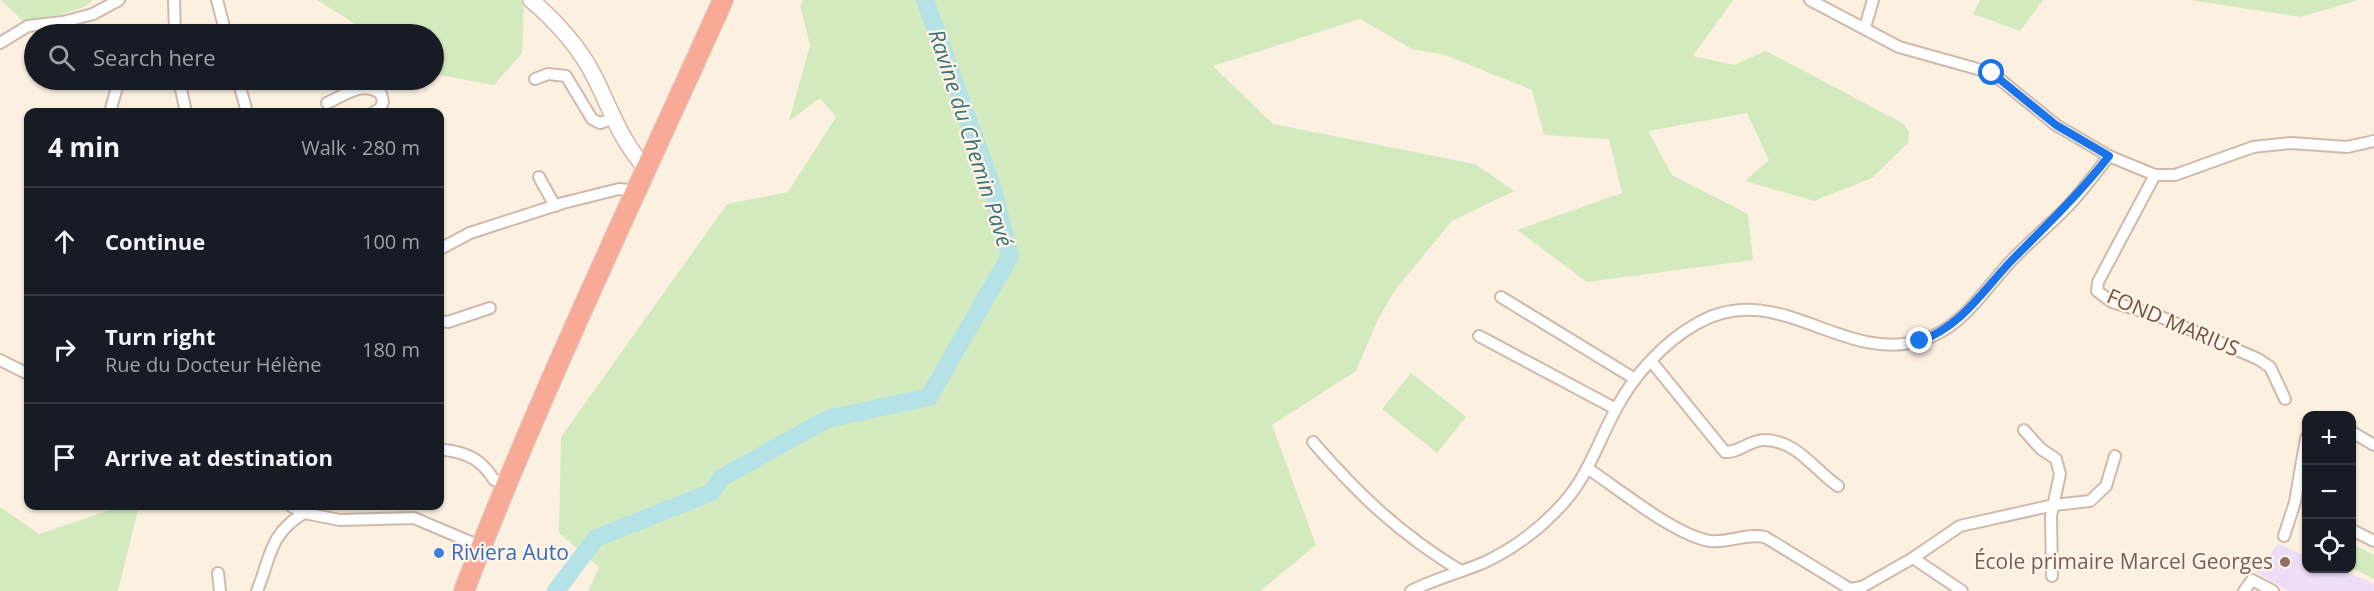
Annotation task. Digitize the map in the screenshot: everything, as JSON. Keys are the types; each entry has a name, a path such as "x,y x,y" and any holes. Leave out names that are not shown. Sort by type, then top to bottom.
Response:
{"highway":[{"path":"466,585 507,482 723,0"}],"main road":[{"path":"531,0 567,36 594,76 612,119 633,154 647,170"}],"street":[{"path":"46,24 93,14 119,0"},
{"path":"174,0 175,24"},
{"path":"217,0 223,24"},
{"path":"1810,0 1865,27 1899,47 1992,73 2056,125 2109,156 2155,175 2175,175 2253,147 2291,143 2347,147 2374,141"},
{"path":"1865,27 1873,0"},
{"path":"0,42 24,28"},
{"path":"535,79 548,74 566,76 592,119 600,123 612,119"},
{"path":"111,108 116,90"},
{"path":"181,90 185,108"},
{"path":"241,90 246,108"},
{"path":"327,103 355,90"},
{"path":"373,90 381,94 383,102 380,108"},
{"path":"1411,591 1507,550 1535,529 1570,495 1599,448 1616,410 1635,379 1678,335 1695,324 1725,311 1743,308 1779,312 1879,346 1903,345 1932,337 1966,312 2014,257 2068,206 2109,156"},
{"name":"FOND MARIUS","path":"2155,175 2098,282 2097,291 2112,302 2161,317 2258,359 2270,367 2285,399"},
{"path":"538,177 555,206"},
{"path":"444,247 470,233 555,206 613,190 637,191"},
{"path":"1501,297 1635,379"},
{"path":"444,322 490,308"},
{"path":"1479,336 1616,410"},
{"path":"0,360 24,372"},
{"path":"1651,361 1725,452 1736,451 1756,441 1777,442 1809,459 1838,486"},
{"path":"2024,430 2041,449 2056,459 2060,474 2049,534 2052,576"},
{"path":"2356,435 2374,446"},
{"path":"1313,442 1355,491 1423,548 1461,571"},
{"path":"444,450 457,452 484,464 494,480 507,482"},
{"path":"1587,468 1691,536 1722,541 1751,536 1765,537 1850,589 1862,587 1913,558 1960,526 2054,506 2074,505 2097,497 2106,486 2115,456"},
{"path":"2284,536 2295,502 2303,465"},
{"path":"2295,502 2302,506"},
{"path":"298,510 340,520 414,518 480,546"},
{"path":"257,591 266,560 286,524 304,513"},
{"path":"2356,532 2374,542"},
{"path":"1913,558 1962,591"},
{"path":"218,573 220,591"},
{"path":"2244,591 2252,580 2273,591"}],"shaded area":[{"name":"École primaire Marcel Georges","path":"2278,544 2302,554 2302,573 2347,573 2373,583 2374,591 2289,591 2256,572"}],"green space":[{"path":"1,0 93,0 86,6 34,24 26,24"},
{"path":"317,0 524,0 522,53 494,85 444,76 444,24 355,24"},
{"path":"803,0 1733,0 1693,56 1734,65 1766,51 1904,124 1909,132 1908,143 1872,178 1814,201 1745,181 1769,160 1747,113 1648,131 1672,175 1748,214 1753,260 1587,282 1517,230 1622,193 1609,139 1544,135 1532,90 1445,55 1412,49 1360,19 1213,66 1273,124 1475,164 1514,191 1452,221 1395,290 1378,319 1356,371 1272,425 1316,545 1260,591 588,591 599,567 559,533 561,437 727,204 788,192 836,117 820,98 789,121 810,45 800,6"},
{"path":"1980,0 2043,0 2020,31 1973,14"},
{"path":"2190,0 2358,0 2301,17"},
{"path":"1411,373 1466,417 1437,453 1382,409"},
{"path":"0,507 39,534 110,510 138,510 118,591 0,591"},
{"path":"2356,546 2374,555 2374,579 2356,570"}],"waterway":[{"name":"Ravine du Chemin Pavé","path":"556,591 596,538 712,492 721,478 827,419 929,397 1010,256 993,189 925,0"}],"place":[{"name":"Riviera Auto","path":"439,553"},
{"name":"École primaire Marcel Georges","path":"2285,562"}],"route":[{"path":"1920,341 1943,331 1960,318 1989,288 2014,257 2068,206 2109,156 2056,125 1992,73"}]}
